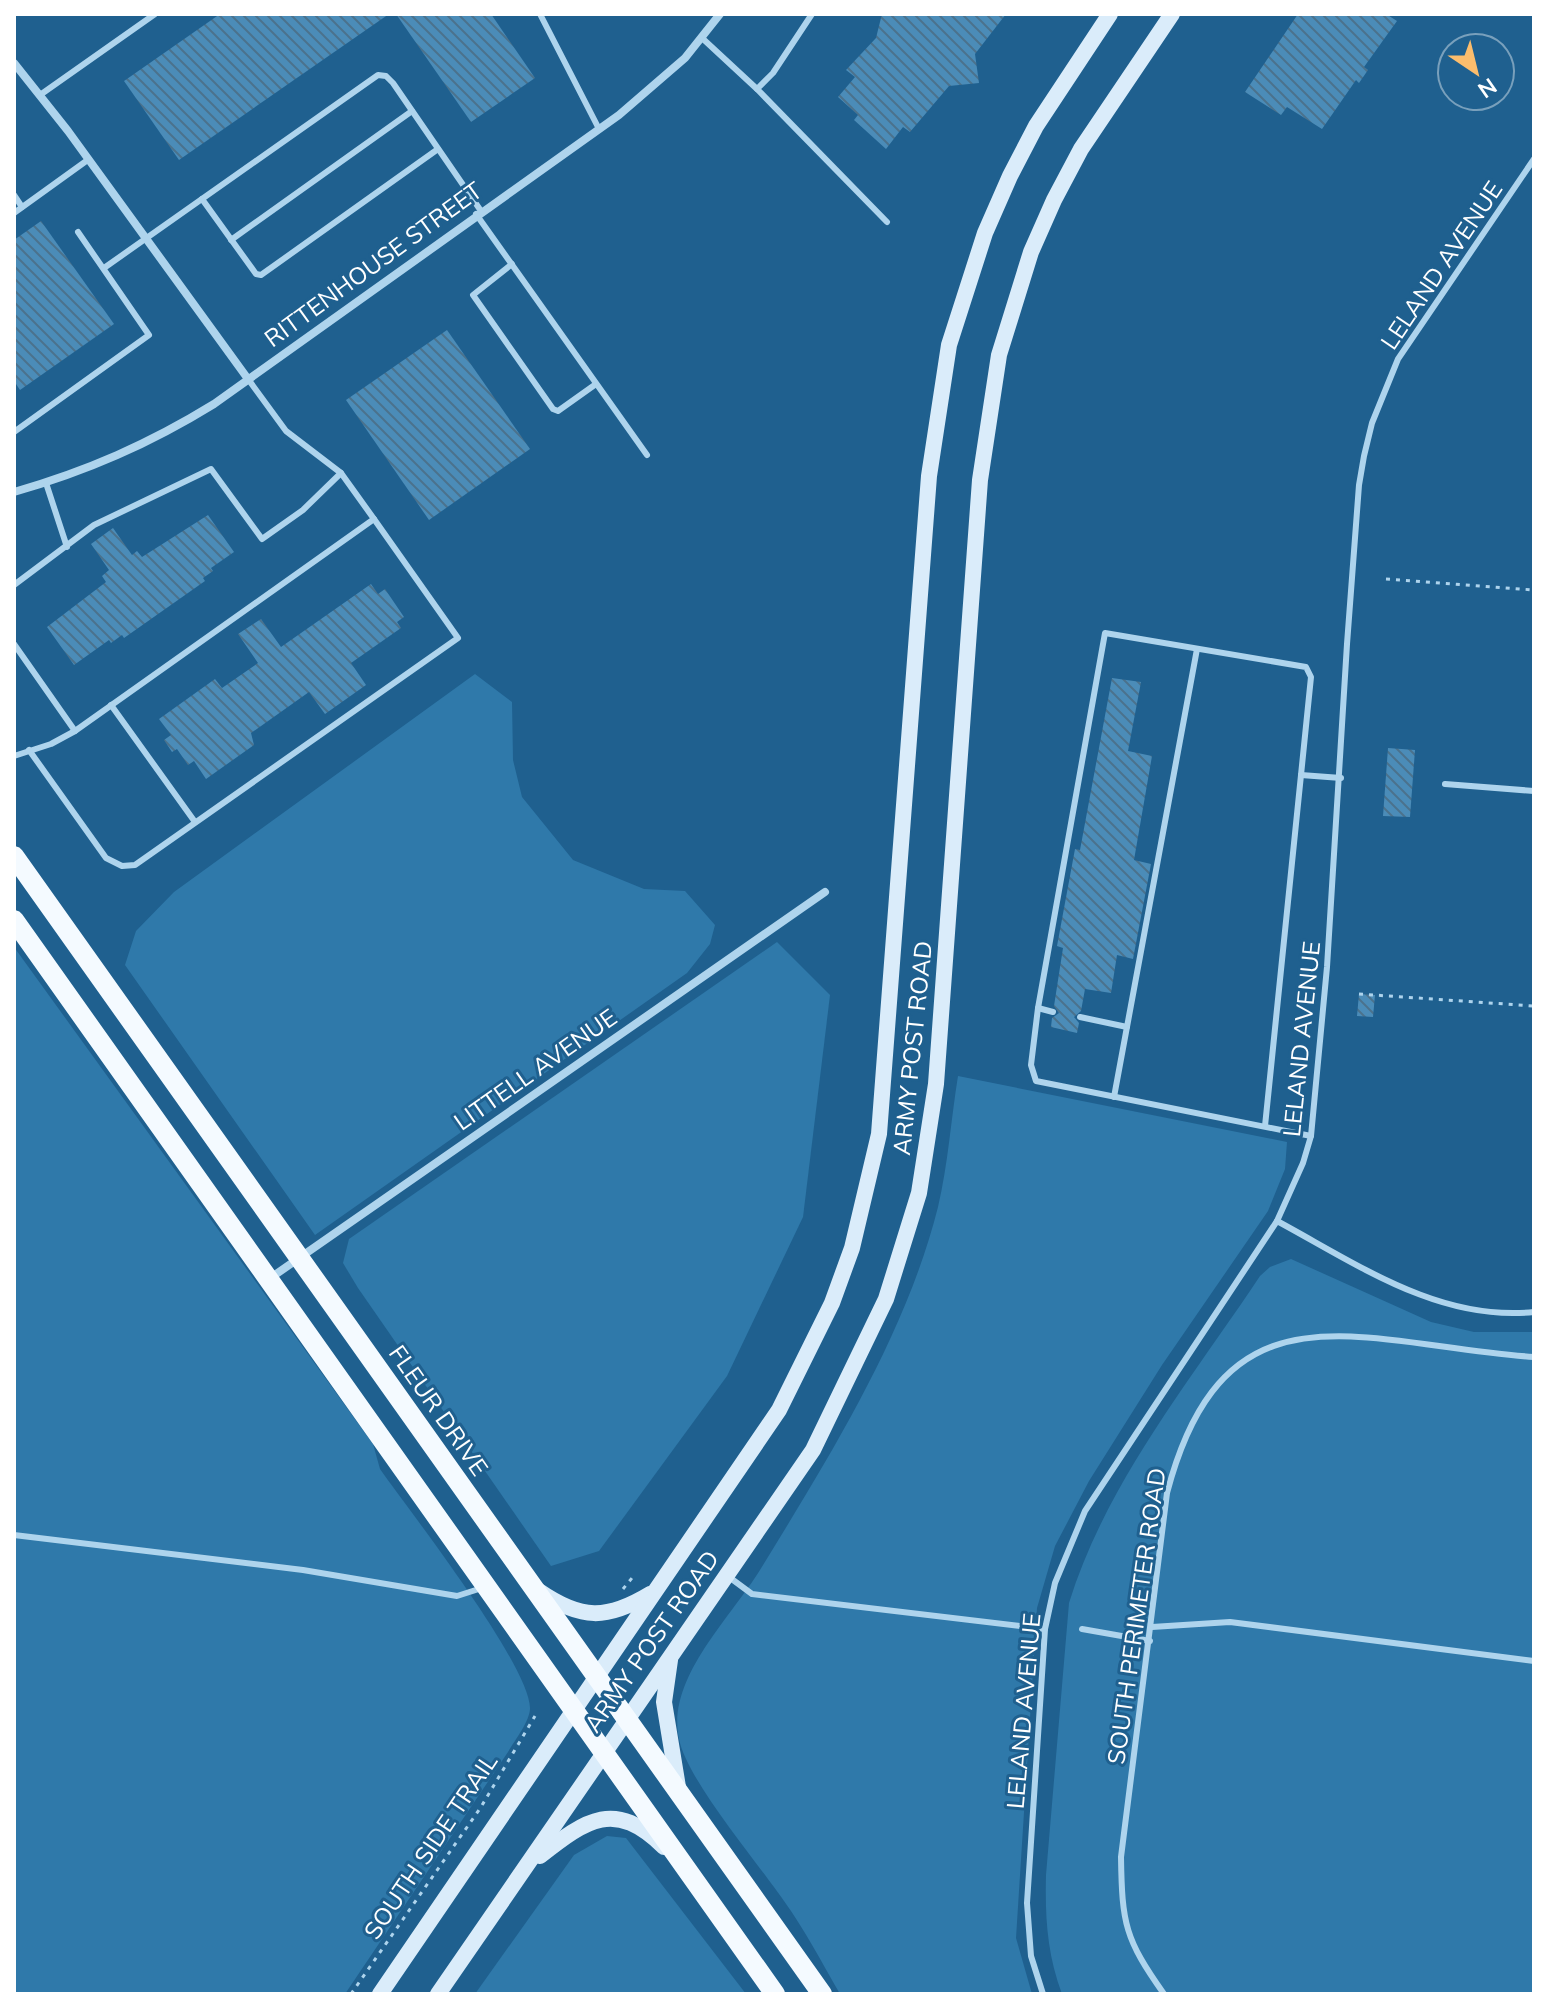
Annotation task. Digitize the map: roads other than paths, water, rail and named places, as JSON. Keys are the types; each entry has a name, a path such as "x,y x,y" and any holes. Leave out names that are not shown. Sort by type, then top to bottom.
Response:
{"main road":[{"name":"ARMY POST ROAD","path":"380,1994 779,1410 808,1357 852,1248 873,1164 886,1077 929,476 949,345 985,233 1010,176 1036,126 1110,14"},
{"name":"ARMY POST ROAD","path":"438,1994 813,1450 864,1349 905,1246 929,1140 936,1084 980,480 999,355 1031,252 1054,200 1089,138 1172,14"},
{"name":"FLEUR DRIVE","path":"14,856 822,1994"},
{"path":"14,920 775,1994"},
{"path":"530,1584 556,1603 586,1613 618,1610 655,1591"},
{"path":"671,1654 664,1702 679,1793"},
{"path":"527,1867 571,1832 604,1817 620,1818 642,1827 687,1869"}],"street":[{"name":"RITTENHOUSE STREET","path":"14,492 118,458 162,436 248,379 654,87 702,38 720,14"},
{"path":"15,66 89,159 248,379"},
{"name":"LITTELL AVENUE","path":"269,1280 825,892"}],"lane":[{"path":"40,95 155,14"},
{"path":"540,14 599,129"},
{"path":"757,89 773,73 812,14"},
{"path":"702,38 757,89 887,222"},
{"path":"104,268 378,75 386,76 438,149 512,264 647,455"},
{"path":"231,240 412,111"},
{"path":"202,199 256,274 261,275 438,149"},
{"path":"14,213 89,159"},
{"name":"LELAND AVENUE","path":"1043,1994 1031,1956 1027,1903 1045,1629 1062,1562 1085,1511 1277,1221 1294,1188 1311,1136 1341,778 1359,485 1372,423 1398,359 1415,329 1534,159"},
{"path":"14,195 22,207"},
{"path":"14,432 148,339 149,331 78,232"},
{"path":"512,264 473,295 526,371 555,411 596,384"},
{"path":"29,750 106,858 122,866 135,865 458,638 341,473 286,431 248,379"},
{"path":"14,585 94,525 211,469 262,539 303,510 341,473"},
{"path":"46,483 67,547"},
{"path":"14,756 51,744 75,731 374,519"},
{"path":"1265,1126 1311,677 1306,667 1105,633 1038,1008 1031,1065 1036,1081 1311,1136"},
{"path":"14,644 75,731"},
{"path":"1114,1097 1197,649"},
{"path":"111,705 195,822"},
{"path":"1301,775 1341,778"},
{"path":"1445,784 1534,791"},
{"path":"1038,1008 1053,1012"},
{"path":"1080,1017 1127,1027"},
{"path":"1277,1221 1426,1298 1500,1314 1534,1312"},
{"name":"SOUTH PERIMETER ROAD","path":"1164,1994 1133,1951 1122,1907 1125,1815 1152,1627 1167,1493 1177,1455 1196,1412 1234,1365 1279,1343 1332,1335 1534,1357"},
{"path":"14,1535 303,1570 457,1596 485,1587"},
{"path":"726,1575 752,1594 1045,1629"},
{"path":"1152,1627 1230,1622 1534,1661"},
{"path":"1082,1629 1150,1641"}]}
